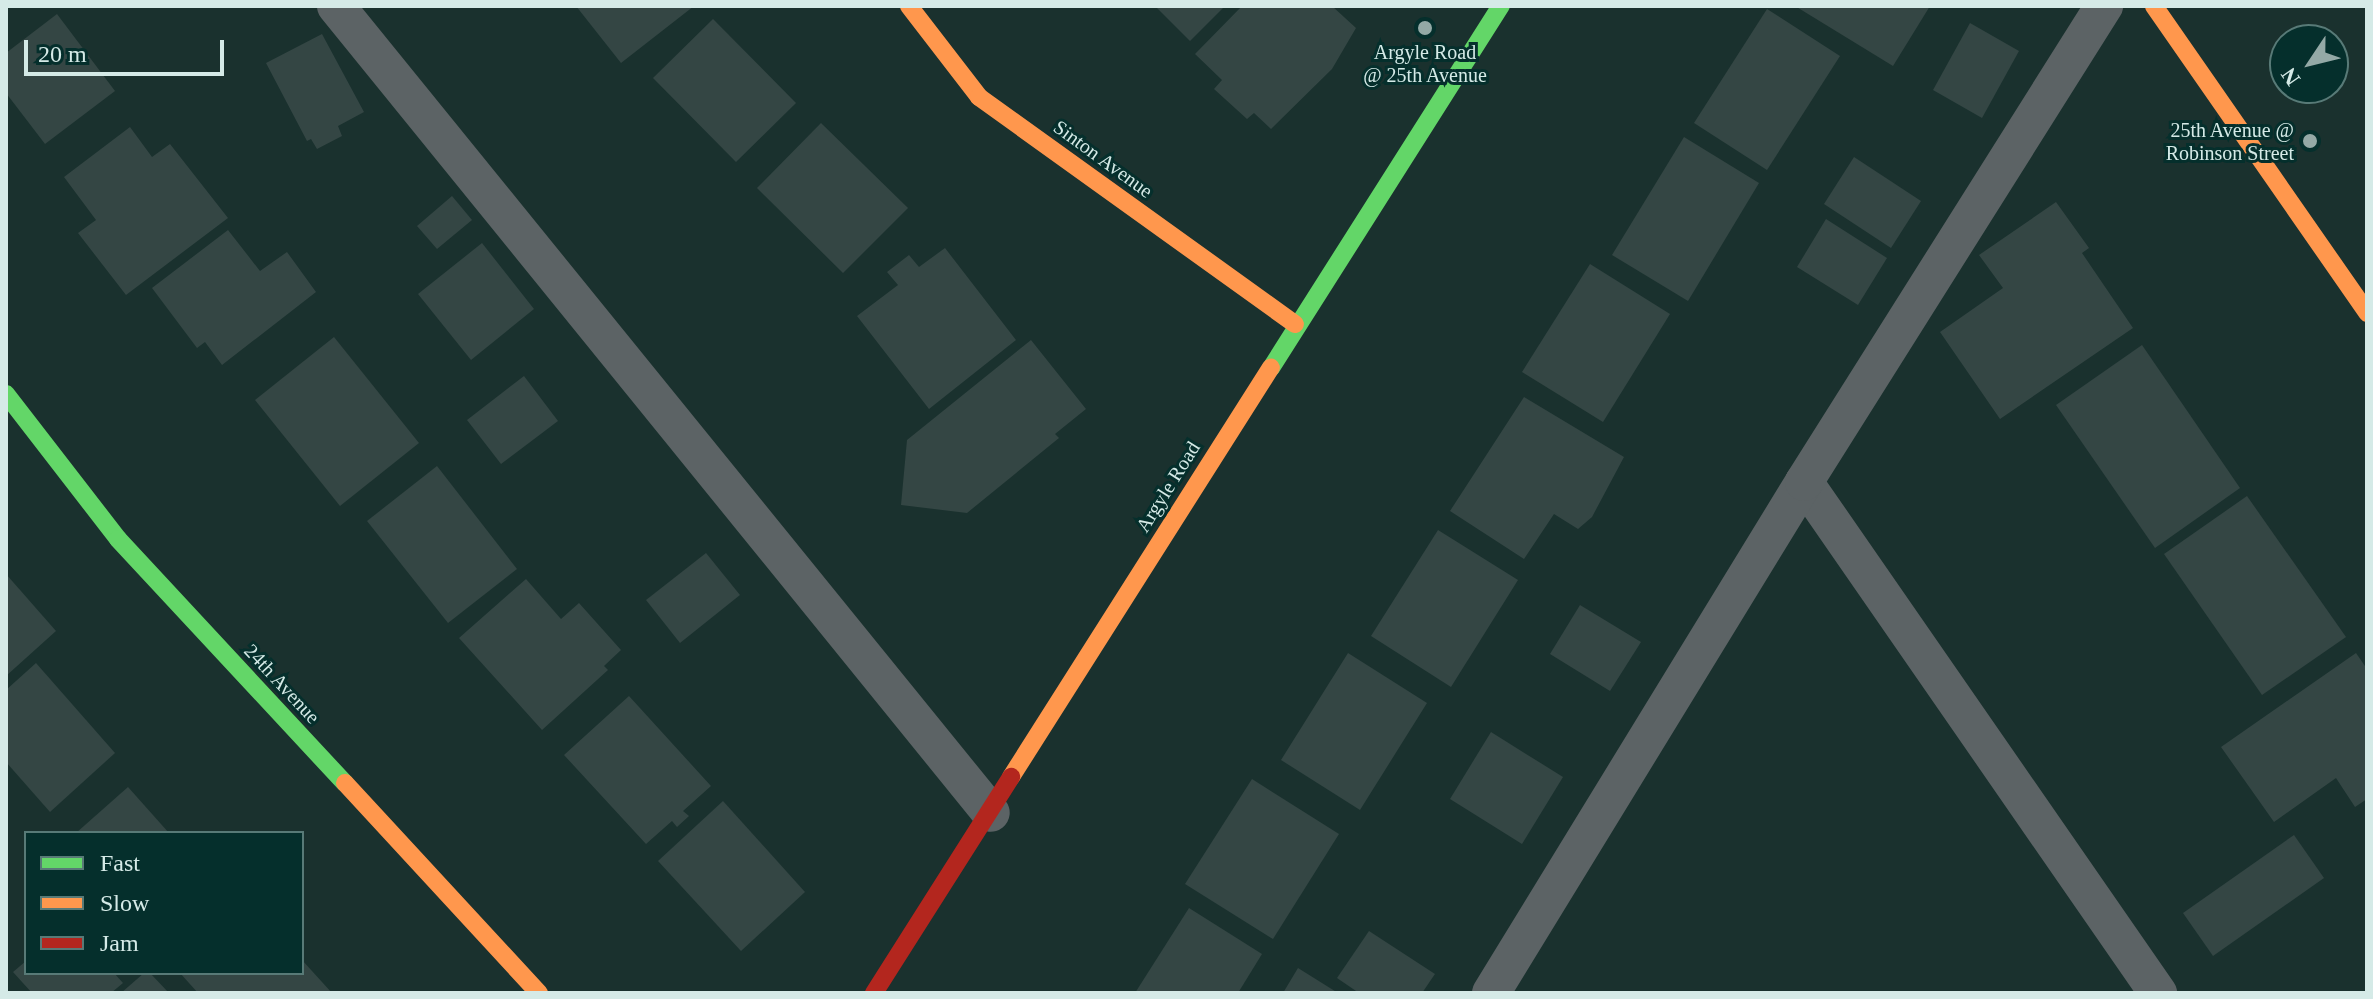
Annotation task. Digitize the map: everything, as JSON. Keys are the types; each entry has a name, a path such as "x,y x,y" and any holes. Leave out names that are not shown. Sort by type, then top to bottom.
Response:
{"street":[{"name":"Sinton Avenue","path":"909,6 979,97 1295,324"},
{"name":"Argyle Road","path":"874,993 991,813 1295,324 1501,6"},
{"path":"2154,6 2367,313"},
{"name":"24th Avenue","path":"6,394 118,539 539,993"}],"lane":[{"path":"336,6 991,813"},
{"path":"1491,993 1804,482 2104,6"},
{"path":"1804,482 2158,993"}],"building":[{"path":"576,6 694,6 621,63"},
{"path":"1155,6 1225,6 1190,41"},
{"path":"1242,6 1332,6 1356,28 1332,69 1271,129 1254,113 1247,119 1214,89 1222,80 1195,54"},
{"path":"1795,6 1930,6 1893,66"},
{"path":"1767,9 1840,56 1767,170 1694,123"},
{"path":"57,14 115,91 45,144 6,93 6,53"},
{"path":"713,19 796,103 736,162 653,78"},
{"path":"1970,23 2019,51 1982,118 1933,90"},
{"path":"322,34 364,112 338,126 342,136 317,149 311,139 307,141 266,63"},
{"path":"821,123 908,208 843,273 757,188"},
{"path":"130,127 152,157 170,144 228,218 126,295 78,233 96,220 64,177"},
{"path":"1684,137 1759,183 1688,301 1612,255"},
{"path":"1854,157 1921,201 1891,248 1824,204"},
{"path":"452,196 472,220 437,249 417,226"},
{"path":"2056,202 2089,248 2082,253 2133,328 2000,419 1940,332 2003,288 1979,255"},
{"path":"1826,219 1887,258 1858,305 1797,267"},
{"path":"228,230 260,271 287,252 316,292 222,365 205,342 197,348 152,288"},
{"path":"482,243 534,309 471,360 418,294"},
{"path":"945,248 1016,340 929,409 857,316 898,285 887,272 909,255 919,267"},
{"path":"1590,264 1670,314 1603,422 1522,372"},
{"path":"334,337 419,443 340,506 255,400"},
{"path":"1031,340 1086,409 1055,434 1059,438 967,513 901,505 907,440"},
{"path":"2142,345 2240,488 2155,548 2056,405"},
{"path":"524,376 558,421 501,464 467,420"},
{"path":"1524,397 1624,457 1592,517 1578,529 1554,514 1524,559 1450,511"},
{"path":"437,466 517,569 448,623 367,521"},
{"path":"2247,496 2346,637 2262,695 2164,554"},
{"path":"1438,530 1518,580 1451,687 1371,636"},
{"path":"706,553 740,595 680,643 646,600"},
{"path":"6,574 56,631 6,676"},
{"path":"526,579 561,619 579,603 621,650 604,666 608,670 542,730 459,638"},
{"path":"1580,605 1641,642 1610,691 1550,654"},
{"path":"1348,653 1427,703 1360,810 1281,760"},
{"path":"2356,653 2367,669 2367,799 2355,807 2336,778 2274,822 2221,747"},
{"path":"36,663 115,753 50,812 6,762 6,690"},
{"path":"629,696 711,786 683,811 689,816 677,827 672,821 646,844 564,755"},
{"path":"1491,732 1563,777 1522,844 1450,799"},
{"path":"1252,779 1339,834 1273,939 1185,884"},
{"path":"128,787 167,831 78,831"},
{"path":"723,801 805,892 741,951 658,861"},
{"path":"2294,835 2324,878 2213,956 2183,913"},
{"path":"1189,908 1262,954 1238,993 1135,993"},
{"path":"1369,931 1435,974 1422,993 1359,993 1337,978"},
{"path":"304,962 332,993 198,993 182,975 304,975"},
{"path":"24,963 24,975 116,975 123,983 111,993 32,993 13,972"},
{"path":"1298,968 1338,993 1283,993"},
{"path":"142,975 152,975 169,993 121,993"}],"traffic: fast":[{"path":"1271,368 1501,6"},
{"path":"6,394 118,539 345,783"}],"traffic: slow":[{"path":"909,6 979,97 1295,324"},
{"path":"2154,6 2367,313"},
{"path":"1011,777 1271,368"},
{"path":"345,783 539,993"}],"traffic: jam":[{"path":"874,993 1011,777"}],"place":[{"name":"Argyle Road @ 25th Avenue","path":"1425,28"},
{"name":"25th Avenue @ Robinson Street","path":"2310,141"}]}
